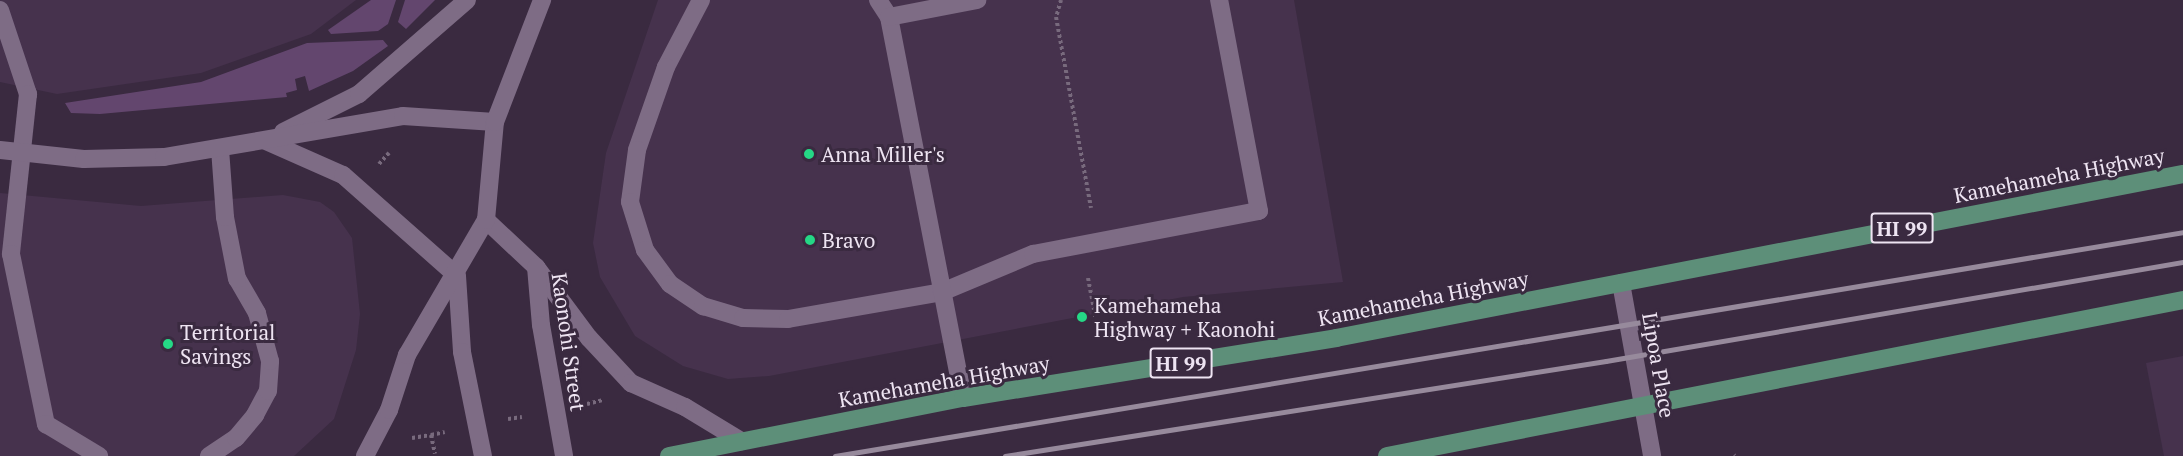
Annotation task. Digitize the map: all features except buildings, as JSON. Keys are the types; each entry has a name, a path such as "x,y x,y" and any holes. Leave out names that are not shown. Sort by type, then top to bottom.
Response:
{"main road":[{"name":"Kamehameha Highway","path":"669,456 963,398 1336,338 2183,174"},
{"path":"1387,456 1438,451 1643,405 2183,302"}],"street":[{"path":"266,141 359,93 467,0"},
{"path":"365,456 389,410 407,355 457,276 486,220 495,122 542,0"},
{"path":"701,0 666,67 637,150 630,202 645,250 670,284 703,306 743,318 788,319 942,291 1033,254 1259,211 1219,0"},
{"path":"878,0 889,17 963,398"},
{"path":"889,17 977,0"},
{"path":"0,10 28,94 11,254 45,424 99,456"},
{"path":"0,150 96,158 220,149 403,117 495,122"},
{"path":"266,141 343,175 457,276 462,352 483,456"},
{"path":"210,456 236,438 255,415 268,391 270,362 257,313 237,279 220,149"},
{"name":"Kaonohi Street","path":"486,220 536,267 541,325 564,456"},
{"path":"536,267 589,338 631,383 685,407 741,441"},
{"name":"Lipoa Place","path":"1620,283 1652,456"}],"path":[{"path":"1061,0 1056,17 1093,220 1087,269 1097,325"},
{"path":"411,438 431,435 435,454"}],"shaded area":[{"path":"0,0 356,0 311,34 201,73 57,94 0,82"},
{"path":"371,0 396,0 388,24 378,31 331,34 328,30"},
{"path":"405,0 435,0 406,29 398,22"},
{"path":"658,0 1294,0 1343,282 1183,297 769,376 728,379 683,366 635,336 600,277 593,243 606,153"},
{"path":"383,40 388,46 353,71 309,91 305,76 295,79 297,90 286,93 287,97 100,114 71,113 65,103 201,82 307,43"},
{"path":"0,193 141,206 283,195 320,202 334,212 352,238 360,314 356,350 334,419 294,456 0,456"},
{"path":"2183,356 2183,456 2164,456 2146,363"}],"railway":[{"path":"835,456 2183,232"},
{"path":"1005,456 1606,361 2183,262"}],"place":[{"name":"Anna Miller's","path":"809,154"},
{"name":"Bravo","path":"810,240"},
{"name":"Kamehameha Highway + Kaonohi","path":"1082,317"},
{"name":"Territorial Savings","path":"168,344"}]}
